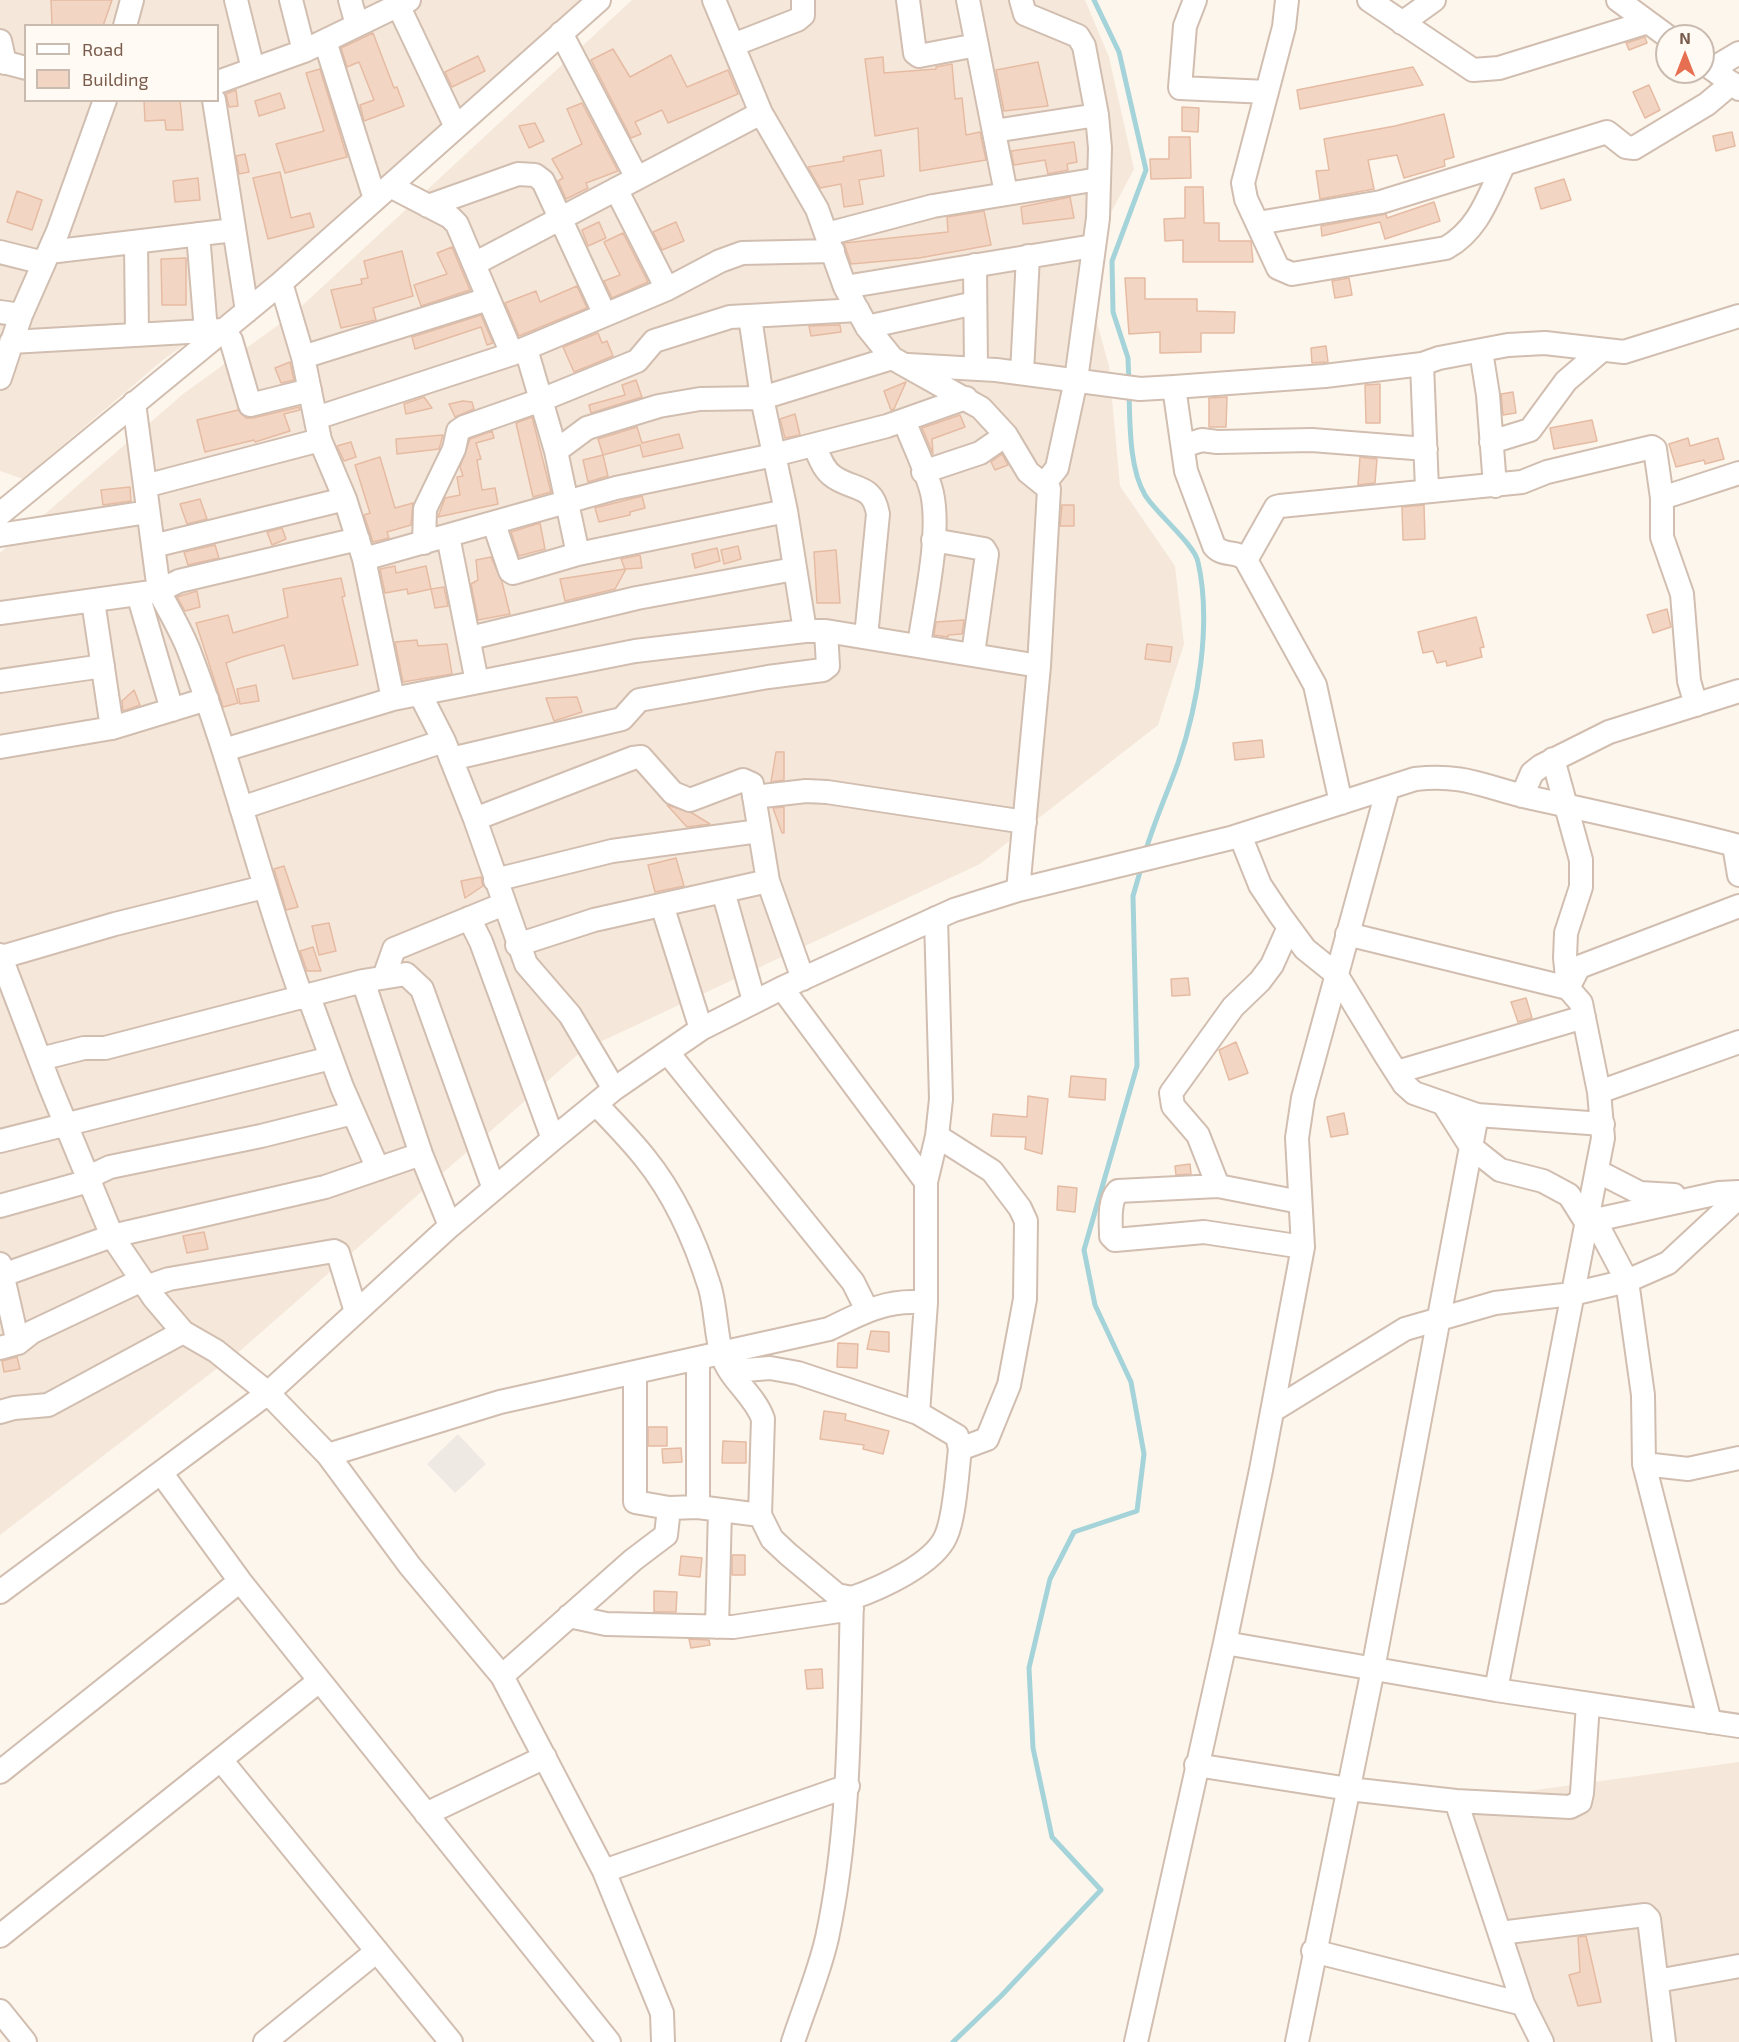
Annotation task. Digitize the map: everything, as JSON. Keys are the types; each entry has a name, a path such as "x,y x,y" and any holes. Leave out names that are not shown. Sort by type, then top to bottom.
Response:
{"street":[{"path":"126,24 132,0"},
{"path":"236,0 254,69"},
{"path":"291,0 304,51"},
{"path":"350,0 357,25"},
{"path":"0,514 134,403 214,331 247,311 281,283 599,0"},
{"path":"714,0 761,113 818,209 845,287 862,319 899,362 981,408 1006,435 1028,472 1045,483 1049,489 1050,506 1039,666 1017,890"},
{"path":"733,45 797,20 803,15 803,0"},
{"path":"910,0 915,53 919,56 977,45"},
{"path":"968,0 1006,193"},
{"path":"1021,0 1025,14 1078,36 1083,46 1097,115 1098,219 1076,380 1057,468 1045,483"},
{"path":"1195,0 1185,26 1180,88 1267,92"},
{"path":"1287,0 1284,27 1244,183 1246,199 1278,268 1292,274 1446,248 1460,240 1475,225 1503,166"},
{"path":"1369,0 1473,70 1488,71 1648,22"},
{"path":"1402,23 1434,0"},
{"path":"1618,0 1655,27"},
{"path":"219,82 304,51 404,3 456,127"},
{"path":"561,33 637,178"},
{"path":"0,41 10,64"},
{"path":"325,41 383,192"},
{"path":"1715,62 1739,52"},
{"path":"1258,223 1381,202 1607,132 1626,147 1634,148 1735,86 1715,72"},
{"path":"104,102 46,257 10,314 4,359 137,335 214,331 231,340 250,405 310,390"},
{"path":"213,102 247,311"},
{"path":"474,264 761,113"},
{"path":"994,131 1097,115"},
{"path":"429,206 518,174 536,175 543,181 605,315"},
{"path":"145,486 318,429 519,351 666,289 720,261 742,253 830,242 909,211 1099,179"},
{"path":"616,189 666,289"},
{"path":"383,192 429,206 456,224 488,299 519,351 541,400 556,451 578,554"},
{"path":"0,252 46,257 136,242 234,230"},
{"path":"198,234 214,331"},
{"path":"136,242 137,335"},
{"path":"845,287 1093,246"},
{"path":"1022,373 1028,256"},
{"path":"975,265 976,368"},
{"path":"281,283 303,357 318,429 345,499 361,549 393,699"},
{"path":"303,357 488,299"},
{"path":"424,543 426,509 454,449 458,431 637,361 654,341 730,317 862,319 975,303"},
{"path":"556,451 587,428 659,406 700,399 762,398 899,362 1022,373 1140,389 1325,376 1422,364 1439,358 1508,345 1545,343 1624,352 1739,316"},
{"path":"241,808 447,750 622,719 639,700 768,676 823,670 828,666 794,568 786,511 762,398 750,317"},
{"path":"1481,351 1488,395 1495,486"},
{"path":"1491,442 1530,430 1566,381 1601,351"},
{"path":"1422,364 1427,489"},
{"path":"1174,387 1186,471 1214,546 1222,553 1241,555 1246,560 1315,685 1341,803"},
{"path":"0,613 148,592 179,581 361,549 424,543 616,488 814,445 904,420 966,398"},
{"path":"134,403 153,546 148,592 172,710"},
{"path":"904,420 932,494 933,540 919,645"},
{"path":"923,472 980,453 1006,435"},
{"path":"1183,446 1202,440 1217,442 1312,440 1426,450"},
{"path":"814,445 825,469 834,477 870,493 876,501 878,514 866,637"},
{"path":"1246,560 1276,507 1427,489 1495,486 1522,482 1547,472 1652,447 1655,449 1662,498 1662,537 1682,594 1689,681 1696,705"},
{"path":"1662,498 1739,473"},
{"path":"153,546 345,499"},
{"path":"494,524 511,573 578,554 786,511"},
{"path":"0,535 148,512"},
{"path":"448,536 477,682"},
{"path":"933,540 984,549 987,554 973,654"},
{"path":"470,638 637,598 794,568"},
{"path":"148,592 182,633 224,750 264,887 306,998 378,1169"},
{"path":"93,601 112,728"},
{"path":"224,750 393,699 477,682 636,651 815,631 919,645 1039,666"},
{"path":"0,681 103,666"},
{"path":"1522,796 1532,773 1553,759 1609,732 1739,691"},
{"path":"420,694 447,750 475,819 517,945 526,964 570,1015 614,1089"},
{"path":"0,747 112,728 207,699"},
{"path":"475,819 633,758 641,757 648,762 674,793 690,800 743,780 752,784 768,881 803,979"},
{"path":"1496,1690 1597,1171 1603,1125 1599,1092 1581,1003 1568,988 1565,958 1566,933 1581,887 1581,860 1553,759"},
{"path":"0,1593 162,1474 268,1392 450,1226 614,1089 701,1029 754,1001 936,918 1017,890 1240,835 1415,779 1439,776 1462,778 1522,796 1736,845 1739,875"},
{"path":"1136,2042 1224,1643 1303,1247 1297,1138 1303,1098 1388,788"},
{"path":"754,797 806,791 827,792 1025,822"},
{"path":"495,880 612,851 759,831"},
{"path":"1240,835 1260,885 1305,949 1336,974 1396,1072 1414,1093 1477,1115 1603,1125"},
{"path":"517,945 594,920 768,881"},
{"path":"264,887 115,924 1,956 65,1123 112,1236 144,1283 183,1332 216,1351 268,1392 328,1455 410,1566 502,1676 604,1871 662,2013 663,2042"},
{"path":"723,891 754,1001"},
{"path":"450,1226 421,1154 374,979 394,949 504,904"},
{"path":"662,905 701,1029"},
{"path":"1568,988 1579,967 1739,906"},
{"path":"469,918 481,942 553,1139"},
{"path":"918,1413 926,1304 926,1182 937,1136 941,1099 936,918"},
{"path":"1218,1186 1198,1136 1173,1106 1171,1093 1233,1007 1272,965 1289,927"},
{"path":"1347,934 1568,988"},
{"path":"40,1059 84,1048 105,1048 374,979 406,974 422,989 494,1189"},
{"path":"782,988 926,1182"},
{"path":"1396,1072 1584,1017"},
{"path":"1599,1092 1739,1042"},
{"path":"668,1053 853,1282 867,1310"},
{"path":"0,1141 332,1058"},
{"path":"1443,1103 1471,1148 1500,1170 1543,1181 1569,1195 1586,1222 1599,1228 1627,1281 1643,1395 1644,1464 1710,1722"},
{"path":"596,1104 646,1159 673,1199 705,1271 717,1312 727,1363 759,1408 763,1419 760,1515 772,1539 837,1595 852,1604"},
{"path":"0,1206 89,1181 97,1173 110,1167 261,1136 353,1113"},
{"path":"1296,2042 1373,1670 1477,1115"},
{"path":"937,1136 992,1171 1020,1208 1026,1221 1025,1299 1003,1405 987,1439 960,1449"},
{"path":"356,1312 338,1253 334,1251 144,1283 32,1332 9,1346 3,1282 112,1236 326,1187 421,1154"},
{"path":"1597,1171 1640,1193 1707,1196"},
{"path":"1300,1202 1218,1186 1118,1191 1115,1194 1112,1211 1111,1236 1115,1240 1204,1232 1303,1247"},
{"path":"1586,1222 1707,1196 1739,1192"},
{"path":"1272,1411 1405,1329 1495,1303 1572,1294 1627,1281 1668,1263 1739,1197"},
{"path":"727,1363 829,1329 867,1310 908,1301 926,1304"},
{"path":"0,1412 14,1408 48,1405 183,1332"},
{"path":"698,1359 717,1627"},
{"path":"328,1455 501,1402 698,1359 784,1369 918,1413 957,1436 960,1449 948,1534 941,1547 930,1559 852,1604 752,1624 717,1627 606,1624 569,1616"},
{"path":"634,1373 634,1498 639,1504 760,1515"},
{"path":"1644,1464 1688,1469 1739,1458"},
{"path":"162,1474 240,1581 609,2042"},
{"path":"502,1676 569,1616 666,1535 669,1508"},
{"path":"0,1772 240,1581"},
{"path":"794,2042 826,1940 848,1786 852,1604"},
{"path":"1224,1643 1496,1690 1739,1726"},
{"path":"0,1936 319,1681"},
{"path":"1197,1765 1349,1789 1456,1801 1570,1806 1580,1802 1588,1704"},
{"path":"426,1814 545,1757"},
{"path":"221,1760 451,2042"},
{"path":"604,1871 848,1786"},
{"path":"1456,1801 1523,2004 1542,2042"},
{"path":"1500,1933 1645,1915 1649,1919 1664,2042"},
{"path":"266,2042 377,1951"},
{"path":"1313,1951 1523,2004"},
{"path":"1657,1981 1739,1966"},
{"path":"0,2011 25,2042"}],"shaded area":[{"path":"0,0 580,0 267,284 163,360 23,479 0,471"},
{"path":"632,0 1085,0 1109,57 1134,169 1096,241 1092,305 1109,366 1120,486 1175,566 1184,644 1158,725 980,864 583,1050 241,1350 0,1535 0,553 183,394 292,315"},
{"path":"458,1434 486,1464 455,1493 427,1464"},
{"path":"1739,1762 1739,2042 1530,2042 1456,1801"}],"building":[{"path":"51,0 112,0 104,24 52,24"},
{"path":"373,33 394,88 397,87 404,106 364,121 360,105 374,100 359,62 347,67 341,48"},
{"path":"1645,37 1647,43 1629,50 1626,43"},
{"path":"613,49 630,77 671,55 687,87 728,70 738,94 668,123 662,110 635,122 641,134 631,138 591,60"},
{"path":"478,56 485,71 452,87 445,72"},
{"path":"883,57 884,73 936,69 936,67 952,64 955,99 962,98 966,135 980,132 986,160 920,171 918,128 875,136 865,59"},
{"path":"1038,62 1048,106 1004,111 996,70"},
{"path":"1413,67 1423,85 1300,109 1297,90"},
{"path":"320,69 347,157 285,173 276,144 324,131 306,73"},
{"path":"1649,85 1660,110 1645,118 1633,92"},
{"path":"236,90 238,106 229,107 226,94"},
{"path":"280,93 285,108 259,116 255,101"},
{"path":"144,102 180,102 183,130 166,130 165,120 145,121"},
{"path":"582,103 618,171 586,183 588,188 566,199 558,181 563,178 552,159 582,144 567,109"},
{"path":"1182,107 1199,108 1198,132 1182,131"},
{"path":"1444,114 1454,157 1444,160 1445,166 1404,178 1397,155 1368,160 1374,189 1320,199 1316,171 1329,170 1324,139"},
{"path":"535,123 544,141 529,148 519,126"},
{"path":"1732,132 1735,146 1716,151 1713,136"},
{"path":"1169,137 1190,137 1191,178 1151,179 1150,159 1169,159"},
{"path":"1074,142 1077,162 1067,164 1068,170 1048,174 1045,160 1014,165 1011,151"},
{"path":"881,150 884,176 859,180 863,204 844,207 841,184 820,188 808,167 844,161 843,157"},
{"path":"245,154 249,172 239,174 236,156"},
{"path":"280,172 291,218 310,213 314,227 268,239 253,178"},
{"path":"198,178 200,200 175,202 173,181"},
{"path":"1564,179 1571,200 1541,209 1535,188"},
{"path":"1185,187 1203,187 1204,223 1219,223 1219,241 1251,241 1253,262 1183,262 1183,240 1165,241 1164,219 1185,218"},
{"path":"17,191 42,200 32,230 7,222"},
{"path":"1070,197 1074,218 1023,224 1021,207"},
{"path":"1434,202 1440,221 1385,239 1380,222 1322,236 1321,226 1386,214 1387,218"},
{"path":"984,211 991,245 919,258 851,264 844,243 948,232 947,217"},
{"path":"599,222 606,238 588,246 582,230"},
{"path":"676,222 684,241 662,250 653,232"},
{"path":"623,233 648,282 612,298 604,281 620,275 604,242"},
{"path":"452,247 470,290 421,306 414,285 447,274 437,253"},
{"path":"402,251 413,296 373,308 376,320 341,328 331,290 362,284 361,279 368,278 364,261"},
{"path":"186,258 186,305 162,305 161,259"},
{"path":"1125,278 1145,278 1145,299 1197,299 1197,311 1235,312 1234,333 1201,333 1201,352 1160,353 1160,332 1129,334"},
{"path":"1349,278 1352,295 1335,298 1332,281"},
{"path":"577,286 587,308 519,336 505,303 536,291 540,302"},
{"path":"481,315 493,343 487,345 481,327 415,349 412,337"},
{"path":"840,325 841,332 811,336 809,326"},
{"path":"598,333 602,343 607,341 613,356 574,372 563,347"},
{"path":"1326,346 1328,362 1312,363 1311,348"},
{"path":"290,362 294,380 281,383 275,368"},
{"path":"636,380 642,397 591,413 589,405 625,395 622,385"},
{"path":"906,382 894,409 891,410 884,391"},
{"path":"1380,384 1380,423 1366,423 1365,385"},
{"path":"1513,392 1516,413 1503,415 1501,394"},
{"path":"424,397 432,408 406,414 404,404"},
{"path":"1227,397 1226,427 1209,427 1209,398"},
{"path":"472,402 474,409 455,417 449,404"},
{"path":"299,407 300,410 284,414 290,431 255,442 254,440 205,452 197,420 238,410 246,418 253,418"},
{"path":"795,414 800,435 785,438 780,419"},
{"path":"960,415 965,427 932,439 933,454 922,428"},
{"path":"532,417 551,492 533,497 516,423"},
{"path":"1592,420 1597,441 1554,449 1550,428"},
{"path":"637,427 642,443 679,434 683,448 643,457 640,445 603,455 598,439"},
{"path":"492,431 494,438 476,443 481,459 477,460 482,490 495,488 498,504 438,517 445,498 460,495 457,477 463,476 460,467 470,439"},
{"path":"443,435 439,449 397,454 396,439"},
{"path":"1688,438 1690,446 1718,438 1724,459 1705,464 1704,460 1676,467 1669,444"},
{"path":"351,442 356,457 344,461 337,446"},
{"path":"1002,454 1008,465 995,470 991,462"},
{"path":"603,455 608,476 588,482 583,460"},
{"path":"380,457 395,508 413,503 411,525 387,532 389,538 373,542 364,515 370,513 355,465"},
{"path":"1360,457 1377,459 1375,483 1358,485"},
{"path":"130,487 131,501 103,505 101,490"},
{"path":"642,496 645,508 630,512 630,515 599,522 595,508"},
{"path":"200,499 207,519 187,524 180,504"},
{"path":"1062,505 1074,505 1074,526 1060,526"},
{"path":"1424,505 1425,539 1403,540 1402,507"},
{"path":"540,523 545,549 519,556 511,532"},
{"path":"282,528 286,539 272,545 267,532"},
{"path":"215,545 219,558 188,565 184,552"},
{"path":"738,546 741,559 724,564 721,550"},
{"path":"717,548 720,561 695,568 692,554"},
{"path":"836,550 840,603 817,603 814,552"},
{"path":"640,555 642,568 626,569 615,589 565,601 560,579 625,569 621,559"},
{"path":"491,557 502,582 510,614 478,620 471,584 478,580 476,560"},
{"path":"395,566 396,573 426,566 431,589 408,594 407,589 385,593 380,569"},
{"path":"341,578 345,596 342,597 358,665 293,679 284,645 242,657 226,663 238,703 223,707 196,623 228,615 233,633 288,617 283,589"},
{"path":"444,587 448,606 435,608 431,589"},
{"path":"197,591 200,607 185,611 177,597"},
{"path":"1667,609 1671,627 1653,633 1647,615"},
{"path":"1476,617 1484,647 1480,648 1482,657 1447,666 1446,661 1437,663 1433,651 1423,653 1418,632"},
{"path":"964,620 962,634 948,635 948,637 934,635 936,622"},
{"path":"417,640 418,646 447,644 452,674 403,682 395,642"},
{"path":"1147,644 1172,647 1170,662 1145,659"},
{"path":"256,685 259,701 240,704 237,689"},
{"path":"134,690 140,705 123,711 122,701"},
{"path":"577,697 582,712 554,721 546,698"},
{"path":"1262,740 1264,757 1235,760 1233,743"},
{"path":"776,752 784,752 784,780 771,782"},
{"path":"667,805 692,813 710,824 687,827"},
{"path":"784,807 784,833 782,833 773,808"},
{"path":"676,858 684,886 655,892 648,865"},
{"path":"284,866 298,907 286,910 274,869"},
{"path":"481,877 483,886 465,898 461,881"},
{"path":"329,923 336,951 319,955 312,926"},
{"path":"313,947 321,971 307,971 300,951"},
{"path":"1188,978 1190,995 1172,996 1171,979"},
{"path":"1526,998 1532,1018 1518,1022 1511,1002"},
{"path":"1236,1042 1248,1073 1229,1080 1219,1050"},
{"path":"1071,1076 1106,1079 1105,1100 1069,1097"},
{"path":"1028,1096 1048,1099 1042,1154 1025,1149 1026,1137 991,1136 993,1114 1027,1117"},
{"path":"1344,1113 1348,1134 1331,1137 1327,1117"},
{"path":"1190,1164 1191,1174 1176,1175 1175,1166"},
{"path":"1058,1186 1077,1188 1075,1212 1057,1210"},
{"path":"204,1232 208,1249 187,1253 183,1236"},
{"path":"871,1331 889,1332 889,1352 867,1349"},
{"path":"838,1343 858,1344 857,1368 837,1367"},
{"path":"17,1357 20,1369 4,1372 2,1361"},
{"path":"824,1411 846,1414 845,1420 889,1431 883,1454 863,1449 864,1445 820,1439"},
{"path":"648,1427 667,1427 667,1446 648,1446"},
{"path":"723,1441 746,1442 746,1463 722,1463"},
{"path":"681,1448 682,1462 663,1463 662,1449"},
{"path":"732,1555 745,1555 745,1575 732,1575"},
{"path":"681,1556 702,1558 700,1577 679,1575"},
{"path":"654,1591 677,1592 676,1612 654,1612"},
{"path":"689,1639 709,1640 710,1645 691,1648"},
{"path":"822,1669 823,1688 807,1689 805,1670"},
{"path":"1586,1936 1601,2002 1578,2006 1569,1975 1580,1972 1578,1937"}],"waterway":[{"path":"1094,0 1119,52 1146,170 1112,261 1113,312 1128,358 1129,383"},
{"path":"1129,392 1131,445 1140,484 1150,502 1183,538 1195,555 1202,586 1204,611 1201,664 1192,716 1178,763 1145,853"},
{"path":"953,2042 1001,1996 1101,1890 1052,1837 1033,1748 1029,1668 1050,1579 1074,1532 1137,1511 1144,1454 1131,1382 1095,1305 1084,1250 1137,1066 1133,896 1142,865"}]}
